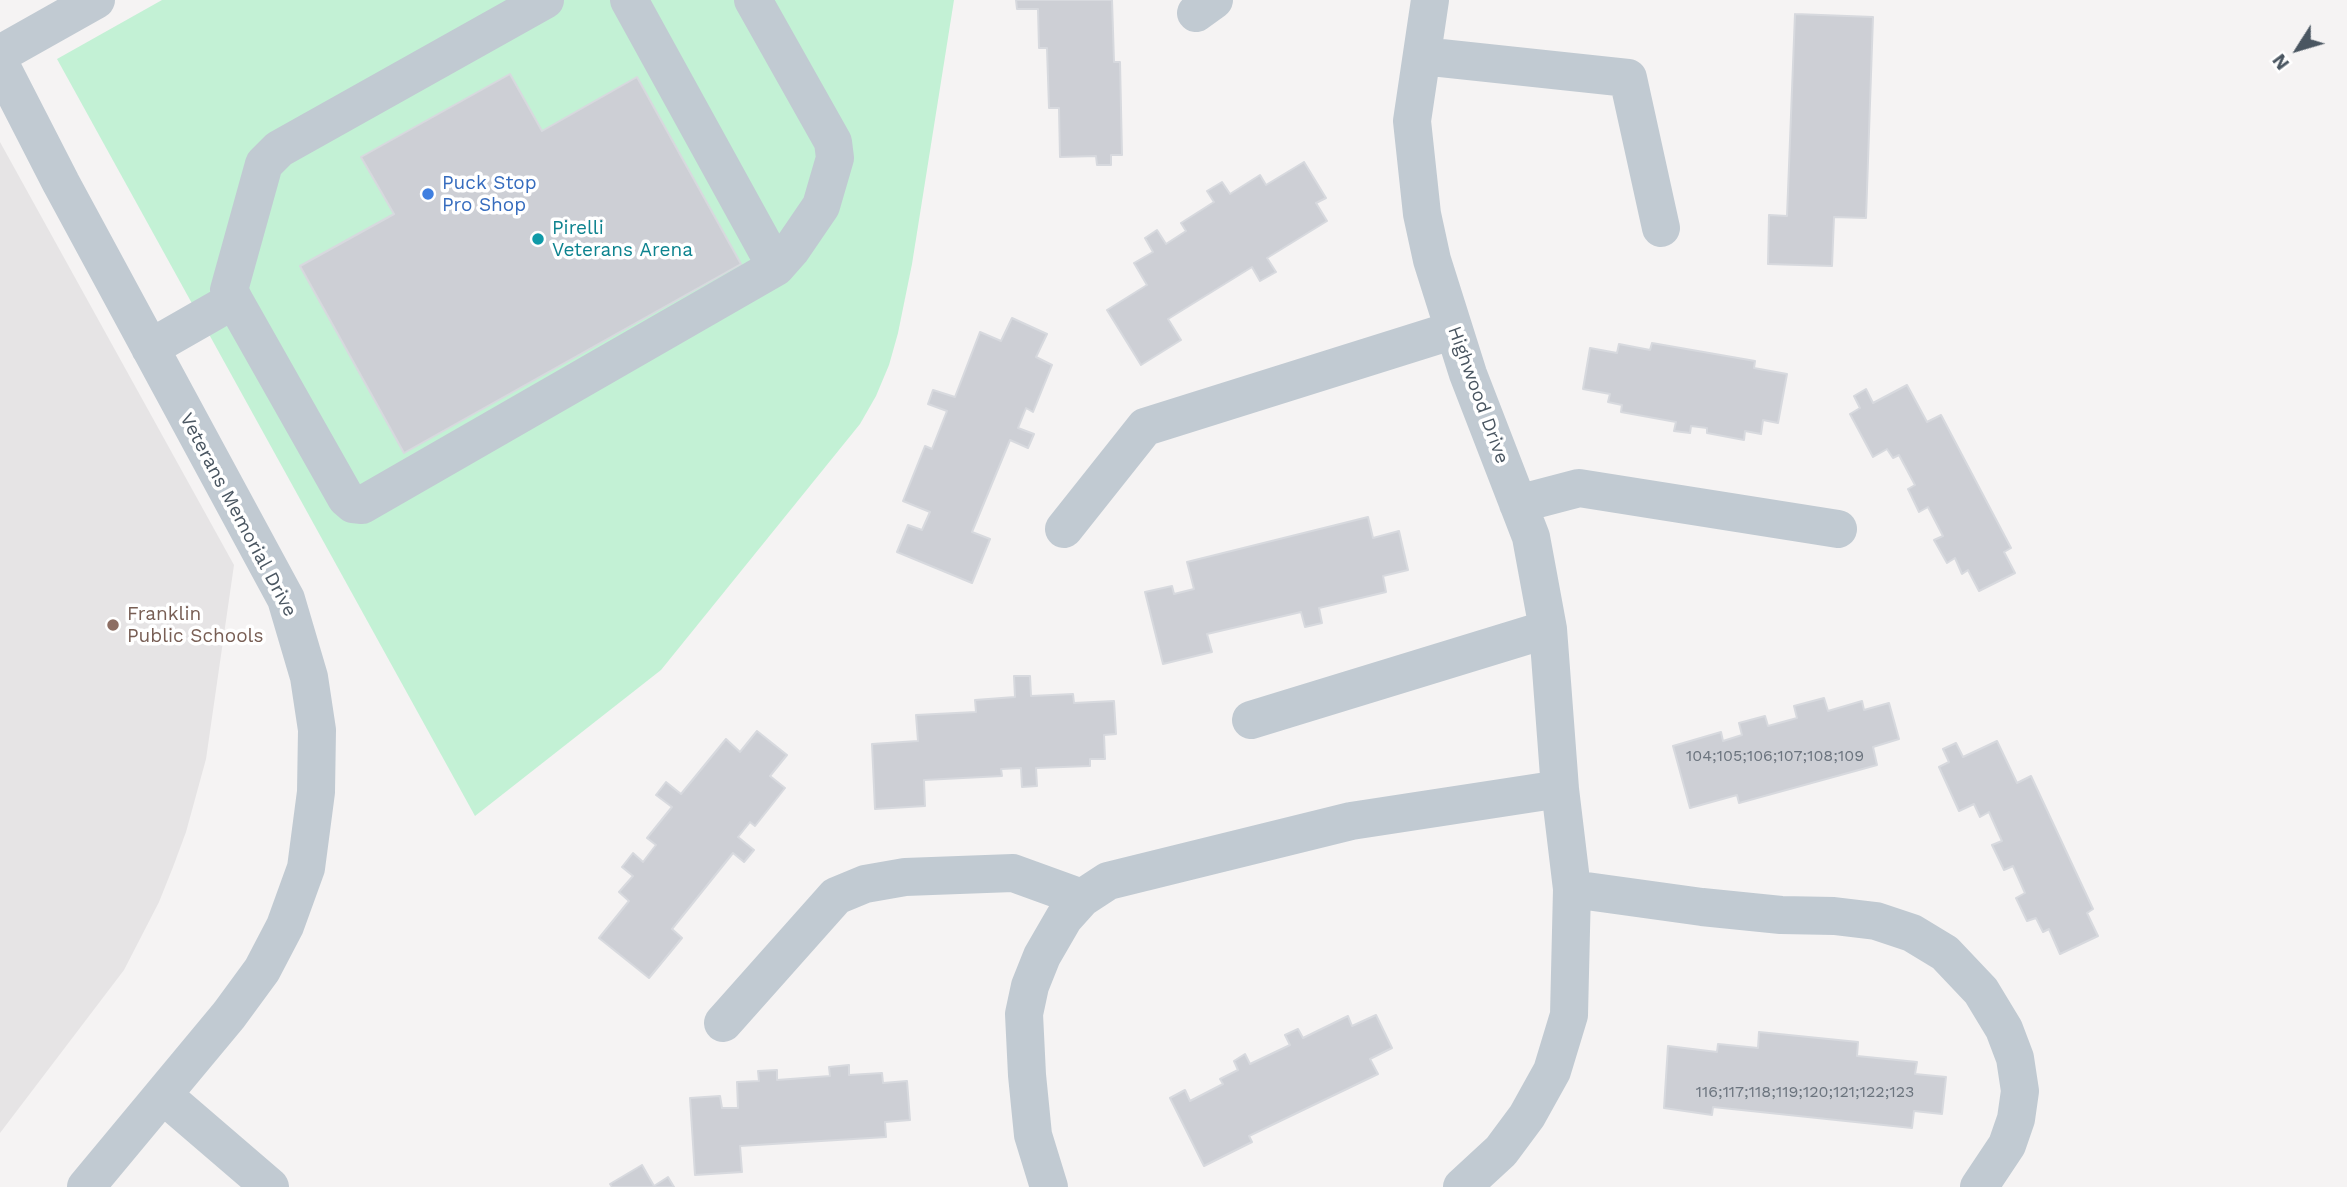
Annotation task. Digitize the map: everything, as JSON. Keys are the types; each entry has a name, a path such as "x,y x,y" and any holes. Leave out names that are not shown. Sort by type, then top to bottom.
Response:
{"street":[{"path":"0,54 96,0"},
{"path":"545,0 279,149 264,164 229,290 346,498 353,504 362,505 776,267 791,250 821,206 835,158 833,142 753,0"},
{"path":"629,0 776,267"},
{"name":"Highwood Drive","path":"1430,0 1412,121 1422,214 1432,260 1468,374 1531,537 1548,629 1560,789 1572,889 1569,1015 1552,1071 1527,1116 1502,1151 1462,1187"},
{"path":"1422,56 1629,78 1661,228"},
{"name":"Veterans Memorial Drive","path":"0,64 286,599 309,677 317,730 316,792 306,868 285,926 262,970 229,1015 86,1187"},
{"path":"150,348 234,300"},
{"path":"1064,529 1145,427 1454,330"},
{"path":"1518,504 1579,488 1838,529"},
{"path":"1251,720 1548,629"},
{"path":"1049,1187 1033,1135 1024,1014 1030,986 1042,956 1064,918 1082,898 1108,881 1350,821 1560,789"},
{"path":"723,1023 836,896 865,884 905,877 1013,873 1082,898"},
{"path":"1572,889 1702,907 1876,921 1912,933 1945,953 1981,991 2004,1029 2015,1058 2020,1091 2017,1119 2007,1145 1979,1187"},
{"path":"163,1095 270,1187"}],"shaded area":[{"name":"Franklin Public Schools","path":"0,142 234,565 206,759 186,832 159,902 124,970 0,1133"}],"green space":[{"path":"162,0 954,0 912,264 898,333 889,365 860,424 661,670 475,816 57,59"}],"building":[{"path":"1016,0 1112,0 1114,62 1120,62 1122,155 1111,155 1111,165 1097,165 1096,156 1060,157 1059,108 1049,108 1047,48 1039,48 1038,9 1017,9"},
{"path":"1795,14 1873,17 1866,218 1834,217 1832,266 1768,264 1769,215 1787,216"},
{"name":"Pirelli Veterans Arena","path":"510,74 542,131 637,77 741,264 404,453 300,266 394,214 361,157"},
{"path":"1304,162 1326,198 1316,203 1327,221 1267,258 1276,272 1260,281 1252,267 1168,319 1181,340 1141,365 1107,310 1147,285 1134,263 1153,252 1145,238 1157,230 1166,244 1186,231 1181,223 1214,202 1207,191 1222,182 1230,194 1260,175 1266,185"},
{"path":"1012,318 1047,334 1036,357 1052,365 1033,412 1026,408 1018,428 1034,434 1028,448 1010,440 972,532 990,539 972,583 897,552 908,525 922,530 930,512 903,501 925,446 932,449 947,411 928,404 933,390 955,397 980,332 1001,341"},
{"path":"1652,343 1755,361 1754,368 1787,374 1778,423 1763,420 1761,434 1745,431 1744,440 1707,433 1707,428 1691,426 1690,433 1674,431 1676,422 1621,412 1622,405 1608,402 1610,394 1583,389 1590,348 1617,353 1619,344 1650,350"},
{"path":"1907,385 1927,422 1941,415 2011,548 2004,552 2015,573 1979,591 1968,570 1962,574 1955,558 1947,563 1934,540 1943,536 1928,507 1919,512 1908,489 1915,485 1899,455 1893,458 1887,449 1873,457 1850,414 1860,408 1854,396 1866,389 1873,403"},
{"path":"1368,517 1373,538 1399,531 1408,570 1383,576 1386,592 1319,608 1322,623 1305,627 1301,612 1207,634 1212,652 1163,664 1145,592 1172,586 1174,594 1194,589 1187,562"},
{"path":"1014,676 1030,676 1031,696 1073,694 1074,703 1114,701 1116,734 1104,735 1105,759 1090,759 1090,766 1036,768 1037,786 1022,787 1021,768 1001,769 1002,776 924,780 925,806 875,809 872,744 918,741 916,715 976,712 975,700 1015,697"},
{"path":"1824,698 1828,711 1862,701 1864,710 1889,703 1899,739 1873,747 1877,765 1739,803 1737,795 1690,808 1673,746 1721,732 1723,741 1742,735 1739,723 1765,716 1768,726 1797,718 1794,706"},
{"path":"757,731 787,755 770,776 785,788 755,826 750,822 738,837 754,850 744,862 733,853 672,929 682,938 649,978 599,938 629,901 619,892 633,876 622,867 633,853 643,862 656,845 647,838 672,807 656,795 666,782 681,794 726,739 740,752"},
{"path":"1997,741 2017,783 2031,776 2093,909 2087,913 2098,936 2060,954 2049,929 2043,932 2036,918 2027,921 2016,898 2025,893 2013,866 2004,870 1992,845 2002,841 1989,812 1980,817 1974,804 1959,811 1939,767 1949,762 1943,749 1956,743 1963,757"},
{"path":"1376,1015 1392,1048 1370,1059 1378,1074 1249,1136 1252,1142 1204,1166 1170,1098 1185,1090 1190,1101 1223,1084 1220,1079 1238,1070 1234,1061 1245,1054 1250,1064 1290,1045 1285,1035 1298,1029 1303,1038 1348,1016 1352,1026"},
{"path":"1759,1032 1858,1042 1857,1056 1917,1062 1915,1074 1946,1077 1942,1114 1914,1111 1912,1128 1713,1107 1712,1115 1664,1108 1668,1046 1717,1052 1718,1044 1758,1048"},
{"path":"849,1065 849,1075 882,1073 883,1083 907,1081 910,1120 885,1122 886,1137 740,1146 742,1172 695,1175 690,1098 720,1096 722,1108 738,1108 737,1082 759,1081 758,1071 777,1070 777,1080 830,1076 829,1067"},
{"path":"642,1165 654,1186 668,1177 674,1187 612,1187 610,1184"}],"place":[{"name":"Puck Stop Pro Shop","path":"428,194"},
{"name":"Pirelli Veterans Arena","path":"538,239"},
{"name":"Franklin Public Schools","path":"113,625"}]}
